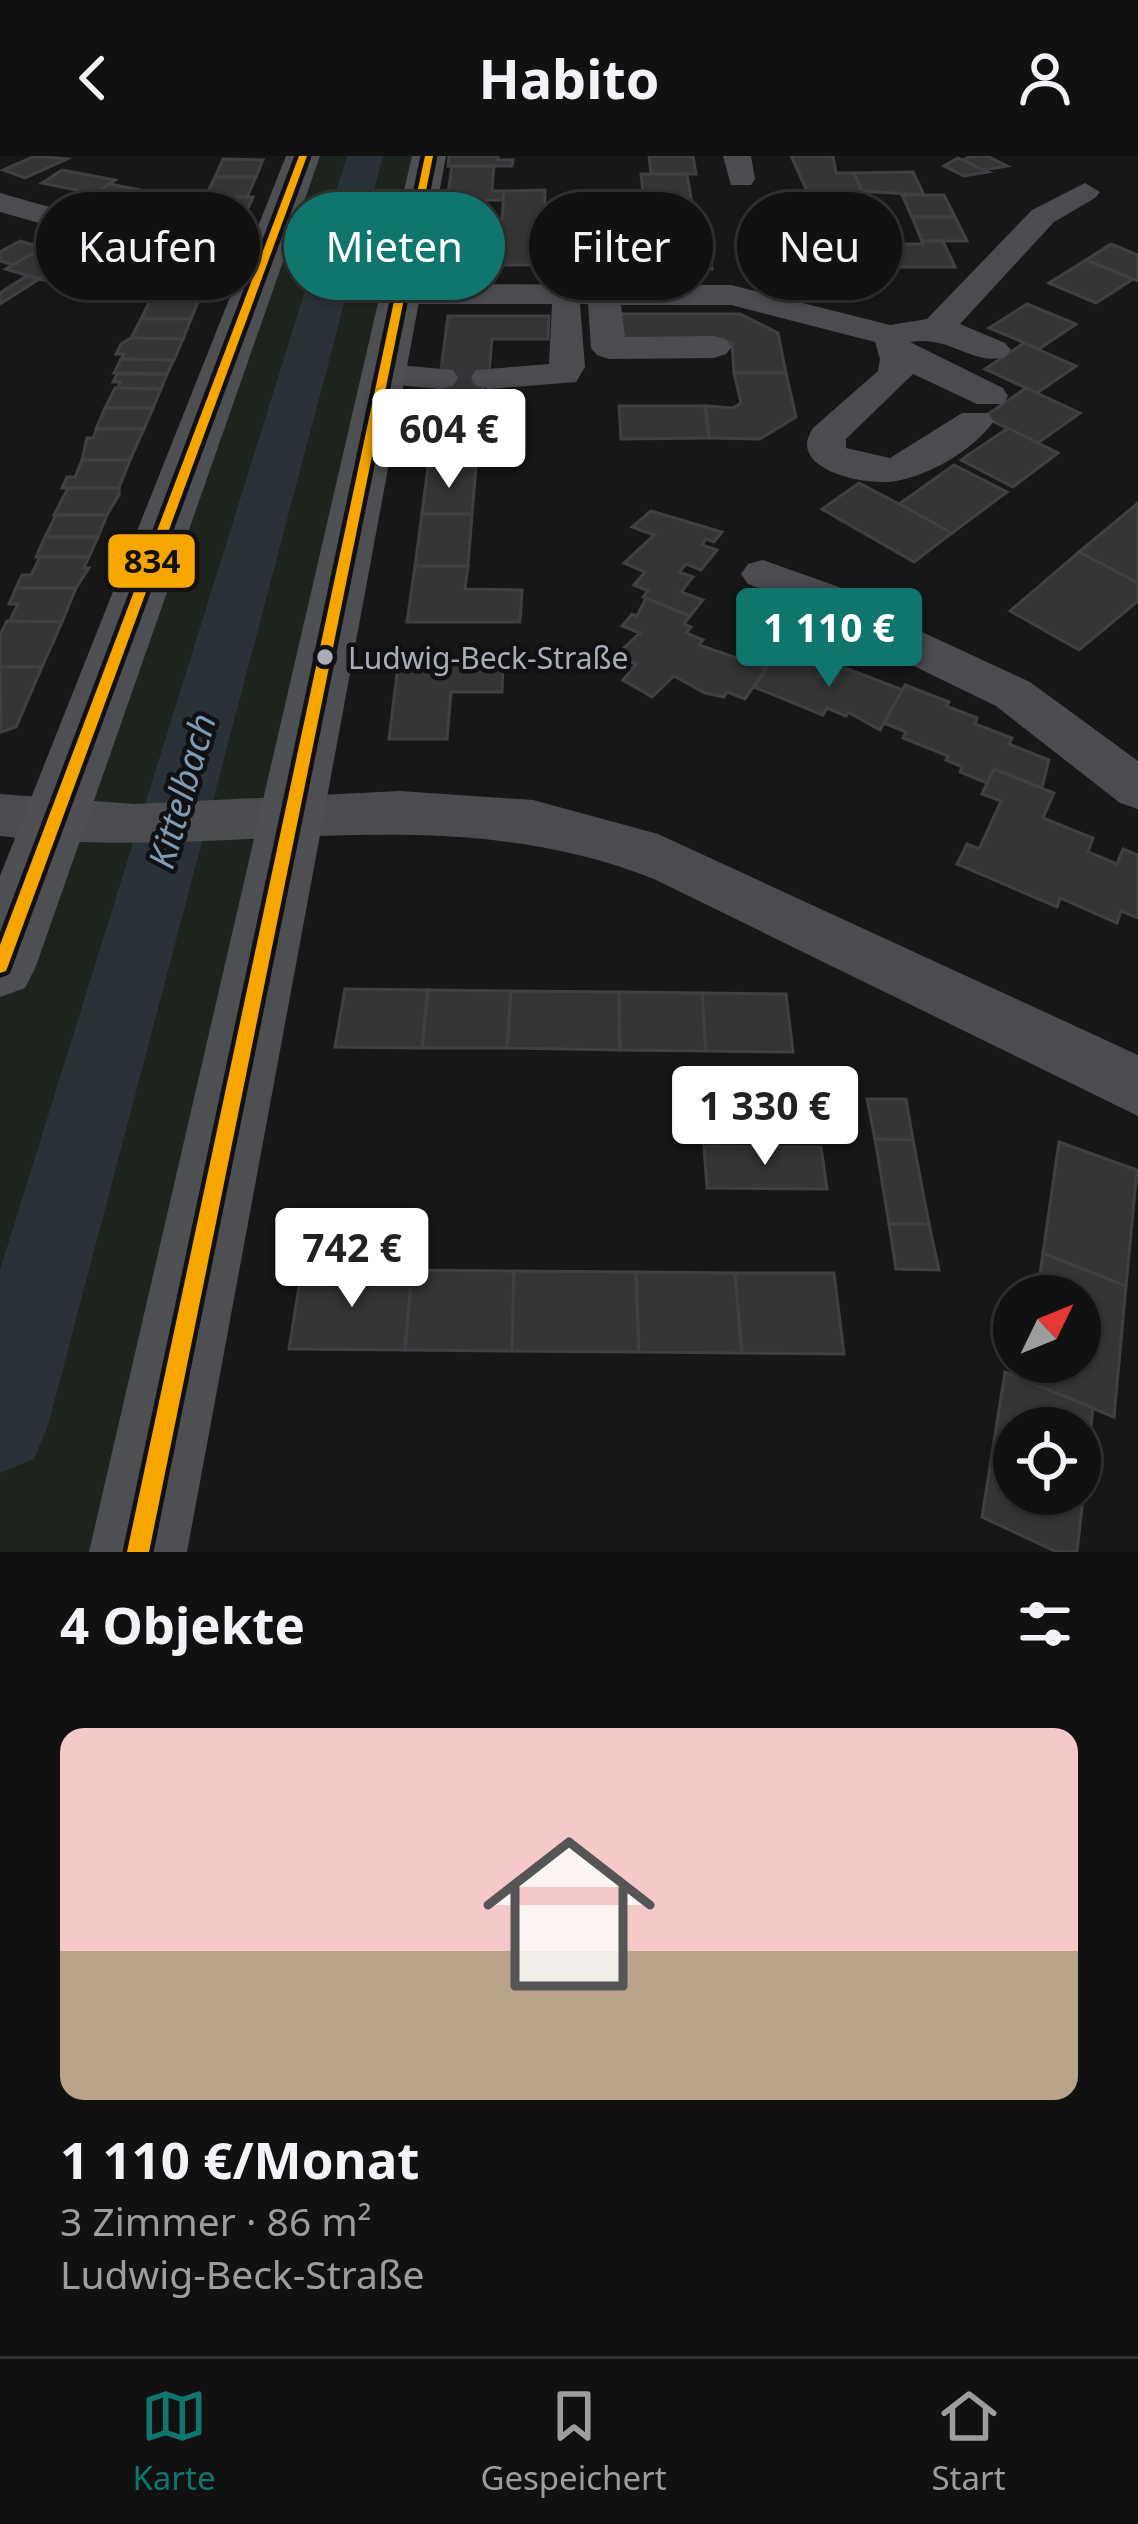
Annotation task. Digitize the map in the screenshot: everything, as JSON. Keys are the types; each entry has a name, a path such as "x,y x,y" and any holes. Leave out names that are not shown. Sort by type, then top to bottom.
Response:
{"main road":[{"path":"0,967 26,820 266,257 304,156"},
{"path":"424,192 429,156"},
{"path":"138,1552 201,1232 292,819 414,376 414,300"}],"street":[{"path":"938,327 1043,216 1085,192"},
{"path":"0,202 128,239 266,257"},
{"path":"1043,216 1076,226"},
{"path":"713,295 874,326 938,327 992,350"},
{"path":"604,300 609,348 714,347"},
{"path":"488,378 563,374 568,368 566,309"},
{"path":"874,326 983,409 914,466 895,472 857,469 827,454 827,436 894,400 895,374 874,326"},
{"path":"763,574 893,623 903,641 1013,694 1138,789"},
{"path":"26,820 130,826 380,815 532,820 624,843 1138,1086"}],"shaded area":[{"path":"306,156 426,156 418,192 293,192"},
{"path":"284,216 284,300 395,300 130,1552 0,1552 0,991 253,300 260,300 260,282"}],"building":[{"path":"35,156 67,159 25,178 3,170"},
{"path":"449,156 513,160 512,166 448,166"},
{"path":"649,156 693,156 696,174 651,174"},
{"path":"791,156 833,156 836,173 854,173 862,191 807,191"},
{"path":"987,156 1007,166 983,170 963,160"},
{"path":"958,158 988,172 964,176 944,166"},
{"path":"223,159 263,160 256,177 215,177"},
{"path":"452,166 494,166 492,191 504,191 504,192 448,192"},
{"path":"62,170 115,180 98,192 42,183"},
{"path":"913,172 924,195 862,191 854,173"},
{"path":"641,174 687,174 690,192 643,192"},
{"path":"215,177 256,177 249,192 208,192"},
{"path":"109,184 151,192 98,192"},
{"path":"545,190 529,192 529,265 505,265 504,191"},
{"path":"902,195 944,195 955,217 912,217"},
{"path":"912,217 955,217 967,241 922,241"},
{"path":"20,241 36,246 36,252 13,265 0,261 0,252"},
{"path":"943,241 955,267 902,267 902,244"},
{"path":"1111,244 1138,255 1138,281 1086,260"},
{"path":"32,254 36,255 36,278 6,269"},
{"path":"1086,260 1133,279 1096,303 1049,283"},
{"path":"28,275 36,278 0,304 0,293"},
{"path":"150,300 199,300 191,319 141,319"},
{"path":"1027,304 1076,324 1039,349 989,328"},
{"path":"616,314 740,314 778,333 786,373 734,373 732,344 723,339 617,341"},
{"path":"448,316 549,316 548,339 492,339 488,384 439,384"},
{"path":"141,319 191,319 183,339 131,338"},
{"path":"131,338 183,339 174,360 121,359 124,354 116,354"},
{"path":"1024,343 1076,366 1037,393 985,369"},
{"path":"121,359 174,360 167,374 114,373"},
{"path":"734,373 786,373 796,417 760,439 709,438 705,406 733,408 741,403"},
{"path":"117,374 167,374 161,389 117,388 121,382 113,382"},
{"path":"439,384 483,384 480,424 434,424"},
{"path":"115,388 161,389 153,408 105,408"},
{"path":"1026,388 1080,413 1038,443 984,417"},
{"path":"619,406 705,406 709,438 621,439"},
{"path":"105,408 153,408 144,429 96,429"},
{"path":"434,424 480,424 476,467 428,467"},
{"path":"1008,428 1058,453 1013,487 961,460"},
{"path":"97,429 144,429 130,460 82,460 87,438 93,438"},
{"path":"82,460 130,460 119,488 62,488 67,477 75,477"},
{"path":"954,465 1007,492 952,533 899,504"},
{"path":"428,467 476,467 472,514 422,514"},
{"path":"859,483 952,533 914,562 822,509"},
{"path":"68,488 119,488 119,495 107,515 54,515"},
{"path":"1138,503 1138,583 1079,552"},
{"path":"651,511 722,532 714,542 706,539 702,545 717,550 701,570 686,564 679,572 693,577 681,592 703,600 690,616 643,597 648,591 634,585 645,572 624,563 654,535 632,527"},
{"path":"422,514 472,514 468,566 415,566"},
{"path":"56,515 107,515 98,537 45,537"},
{"path":"45,537 98,537 89,557 36,557"},
{"path":"1079,552 1138,583 1138,601 1079,650 1010,611"},
{"path":"40,557 89,557 84,568 89,568 76,588 16,588 22,575 31,575"},
{"path":"415,566 468,566 465,589 522,590 520,622 407,622"},
{"path":"16,588 76,588 62,622 9,622 18,604 9,604"},
{"path":"646,598 690,616 684,624 691,627 686,633 703,640 699,645 766,668 745,699 727,692 724,697 705,693 674,676 652,697 623,680 636,664 615,656 640,633 622,626 632,614 637,616"},
{"path":"7,621 62,622 42,667 0,667 0,635"},
{"path":"778,651 823,669 819,676 834,682 843,667 903,690 880,730 848,712 846,716 827,708 823,715 754,687"},
{"path":"398,666 503,666 502,692 451,692 447,739 389,739"},
{"path":"0,667 42,667 16,727 1,732"},
{"path":"905,685 949,702 946,706 977,718 975,724 1012,738 1009,744 1049,760 1042,788 994,769 987,783 960,772 962,767 946,760 948,756 903,738 906,732 884,723"},
{"path":"994,769 1054,793 1043,818 1093,838 1088,852 1117,864 1123,849 1138,855 1138,918 1121,911 1117,923 1060,898 1057,907 957,864 967,844 979,849 1001,801 982,794"},
{"path":"345,989 428,990 422,1048 335,1047"},
{"path":"428,990 511,991 507,1048 422,1048"},
{"path":"511,991 619,992 620,1050 507,1048"},
{"path":"619,992 702,993 706,1051 620,1050"},
{"path":"702,993 786,994 793,1052 706,1051"},
{"path":"867,1099 906,1099 913,1140 875,1139"},
{"path":"875,1139 913,1140 929,1224 889,1224"},
{"path":"1059,1142 1137,1170 1126,1286 1043,1253"},
{"path":"704,1146 821,1147 827,1189 707,1188"},
{"path":"889,1224 929,1224 939,1270 896,1269"},
{"path":"1043,1253 1098,1275 1040,1275"},
{"path":"302,1268 412,1270 405,1350 289,1349"},
{"path":"412,1270 514,1271 512,1351 405,1350"},
{"path":"514,1271 636,1272 639,1352 512,1351"},
{"path":"636,1272 735,1273 742,1353 639,1352"},
{"path":"735,1273 834,1273 844,1354 742,1353"},
{"path":"1101,1276 1126,1286 1114,1417 1101,1412 1101,1407 1090,1407 1031,1383 1101,1383"},
{"path":"1003,1383 1032,1383 1091,1407 999,1407"},
{"path":"993,1448 993,1515 1081,1515 1077,1552 1057,1552 982,1517"}],"waterway":[{"name":"Kittelbach","path":"0,1425 365,156"}],"tunnel":[{"path":"440,378 489,378"}],"transit line":[{"name":"834","path":"0,966 303,156"},
{"name":"834","path":"138,1552 429,156"}],"place":[{"name":"Ludwig-Beck-Straße","path":"325,657"}]}
